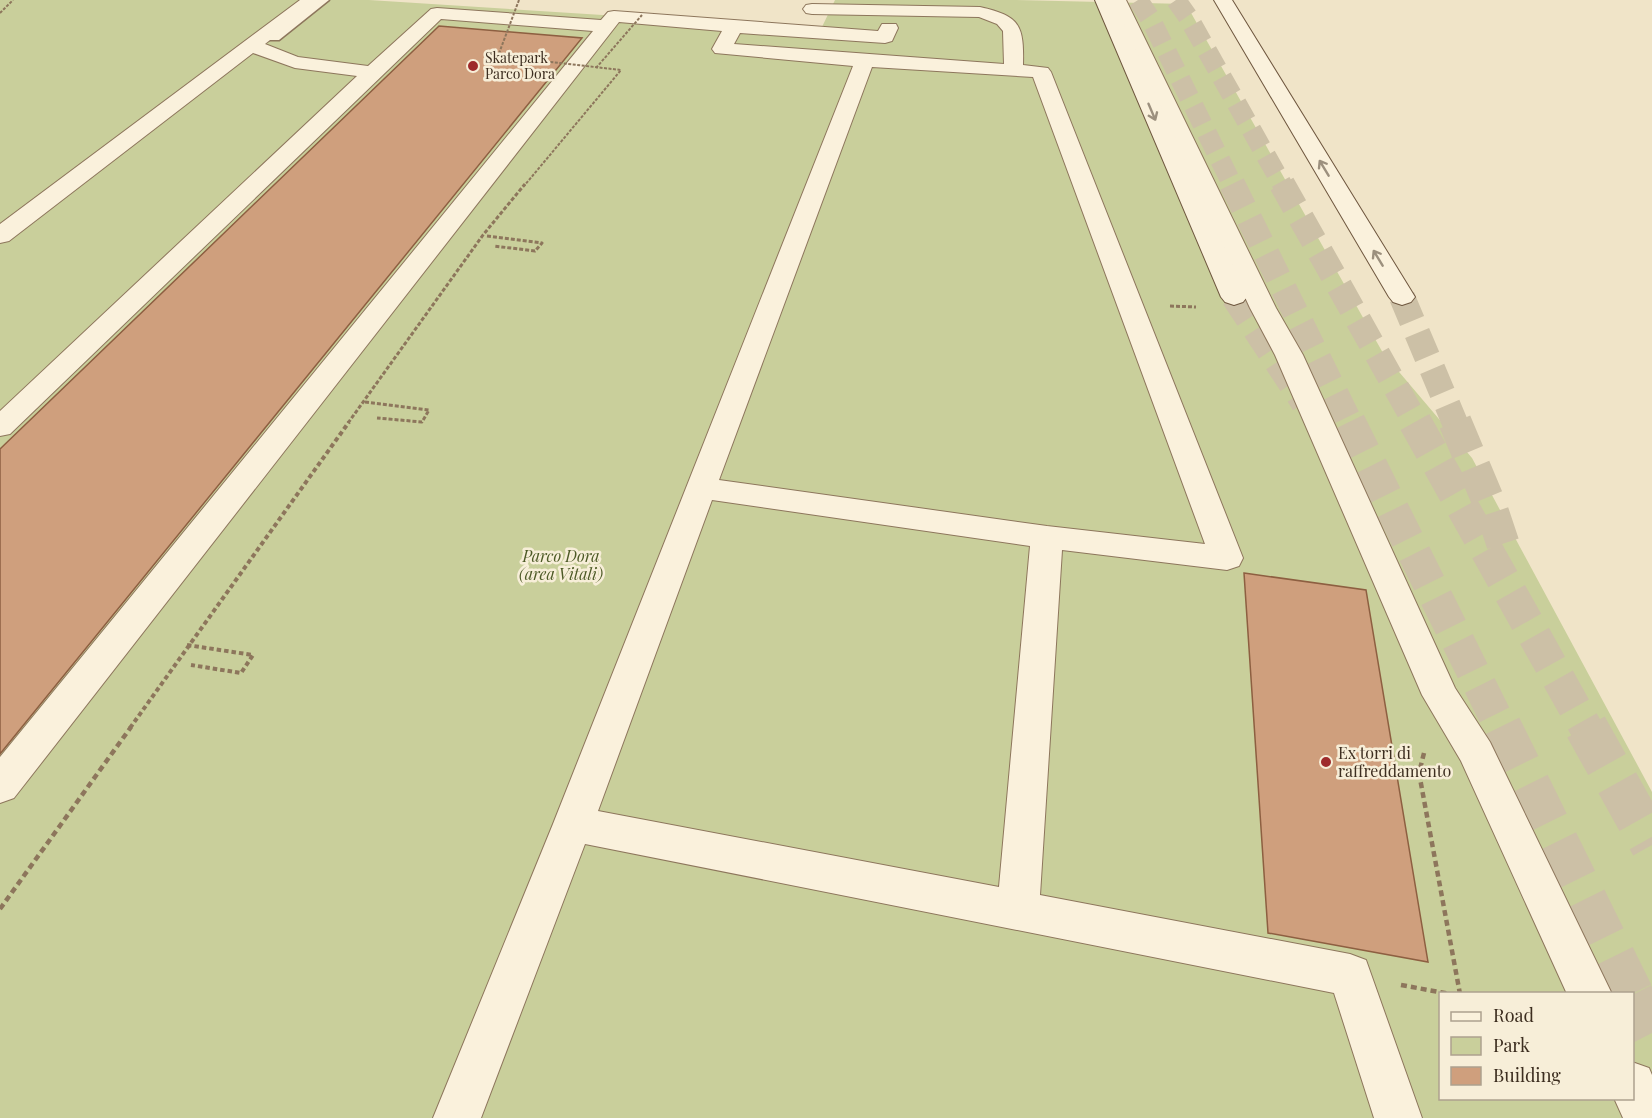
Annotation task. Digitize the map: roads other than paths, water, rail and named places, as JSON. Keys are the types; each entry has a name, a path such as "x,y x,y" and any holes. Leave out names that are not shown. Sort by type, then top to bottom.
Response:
{"street":[{"path":"0,236 311,0"},
{"path":"1104,0 1234,297"},
{"path":"1117,0 1263,308 1289,355 1440,695 1476,753 1590,992"},
{"path":"1223,0 1402,297"},
{"path":"812,9 980,12 998,16 1008,22 1014,31 1013,70"},
{"path":"0,427 437,13 605,26"},
{"path":"0,786 614,16 885,37 889,28"},
{"path":"701,488 1047,537 1227,558 1041,72 722,49 734,27"},
{"path":"252,45 274,58 302,64 373,72"},
{"path":"457,1118 573,824 865,61"},
{"path":"1018,912 1047,537"},
{"path":"573,824 1350,975 1398,1118"},
{"path":"1634,1089 1648,1118"}],"lane":[{"path":"273,37 321,0"}],"tunnel":[{"path":"1138,0 1150,18 1233,186"},
{"path":"1176,0 1188,17 1283,186"},
{"path":"1232,184 1350,423"},
{"path":"1282,184 1416,423"},
{"path":"1234,297 1304,403"},
{"path":"1402,297 1455,423"},
{"path":"1349,422 1501,728"},
{"path":"1415,422 1586,728"},
{"path":"1455,422 1490,505 1507,556"},
{"path":"1500,727 1631,992"},
{"path":"1586,727 1652,845"},
{"path":"1634,999 1652,1034"}],"place":[{"name":"Skatepark Parco Dora","path":"473,66"},
{"name":"Ex torri di raffreddamento","path":"1326,762"}],"park label":[{"name":"Parco Dora (area Vitali)","path":"561,565"}]}
